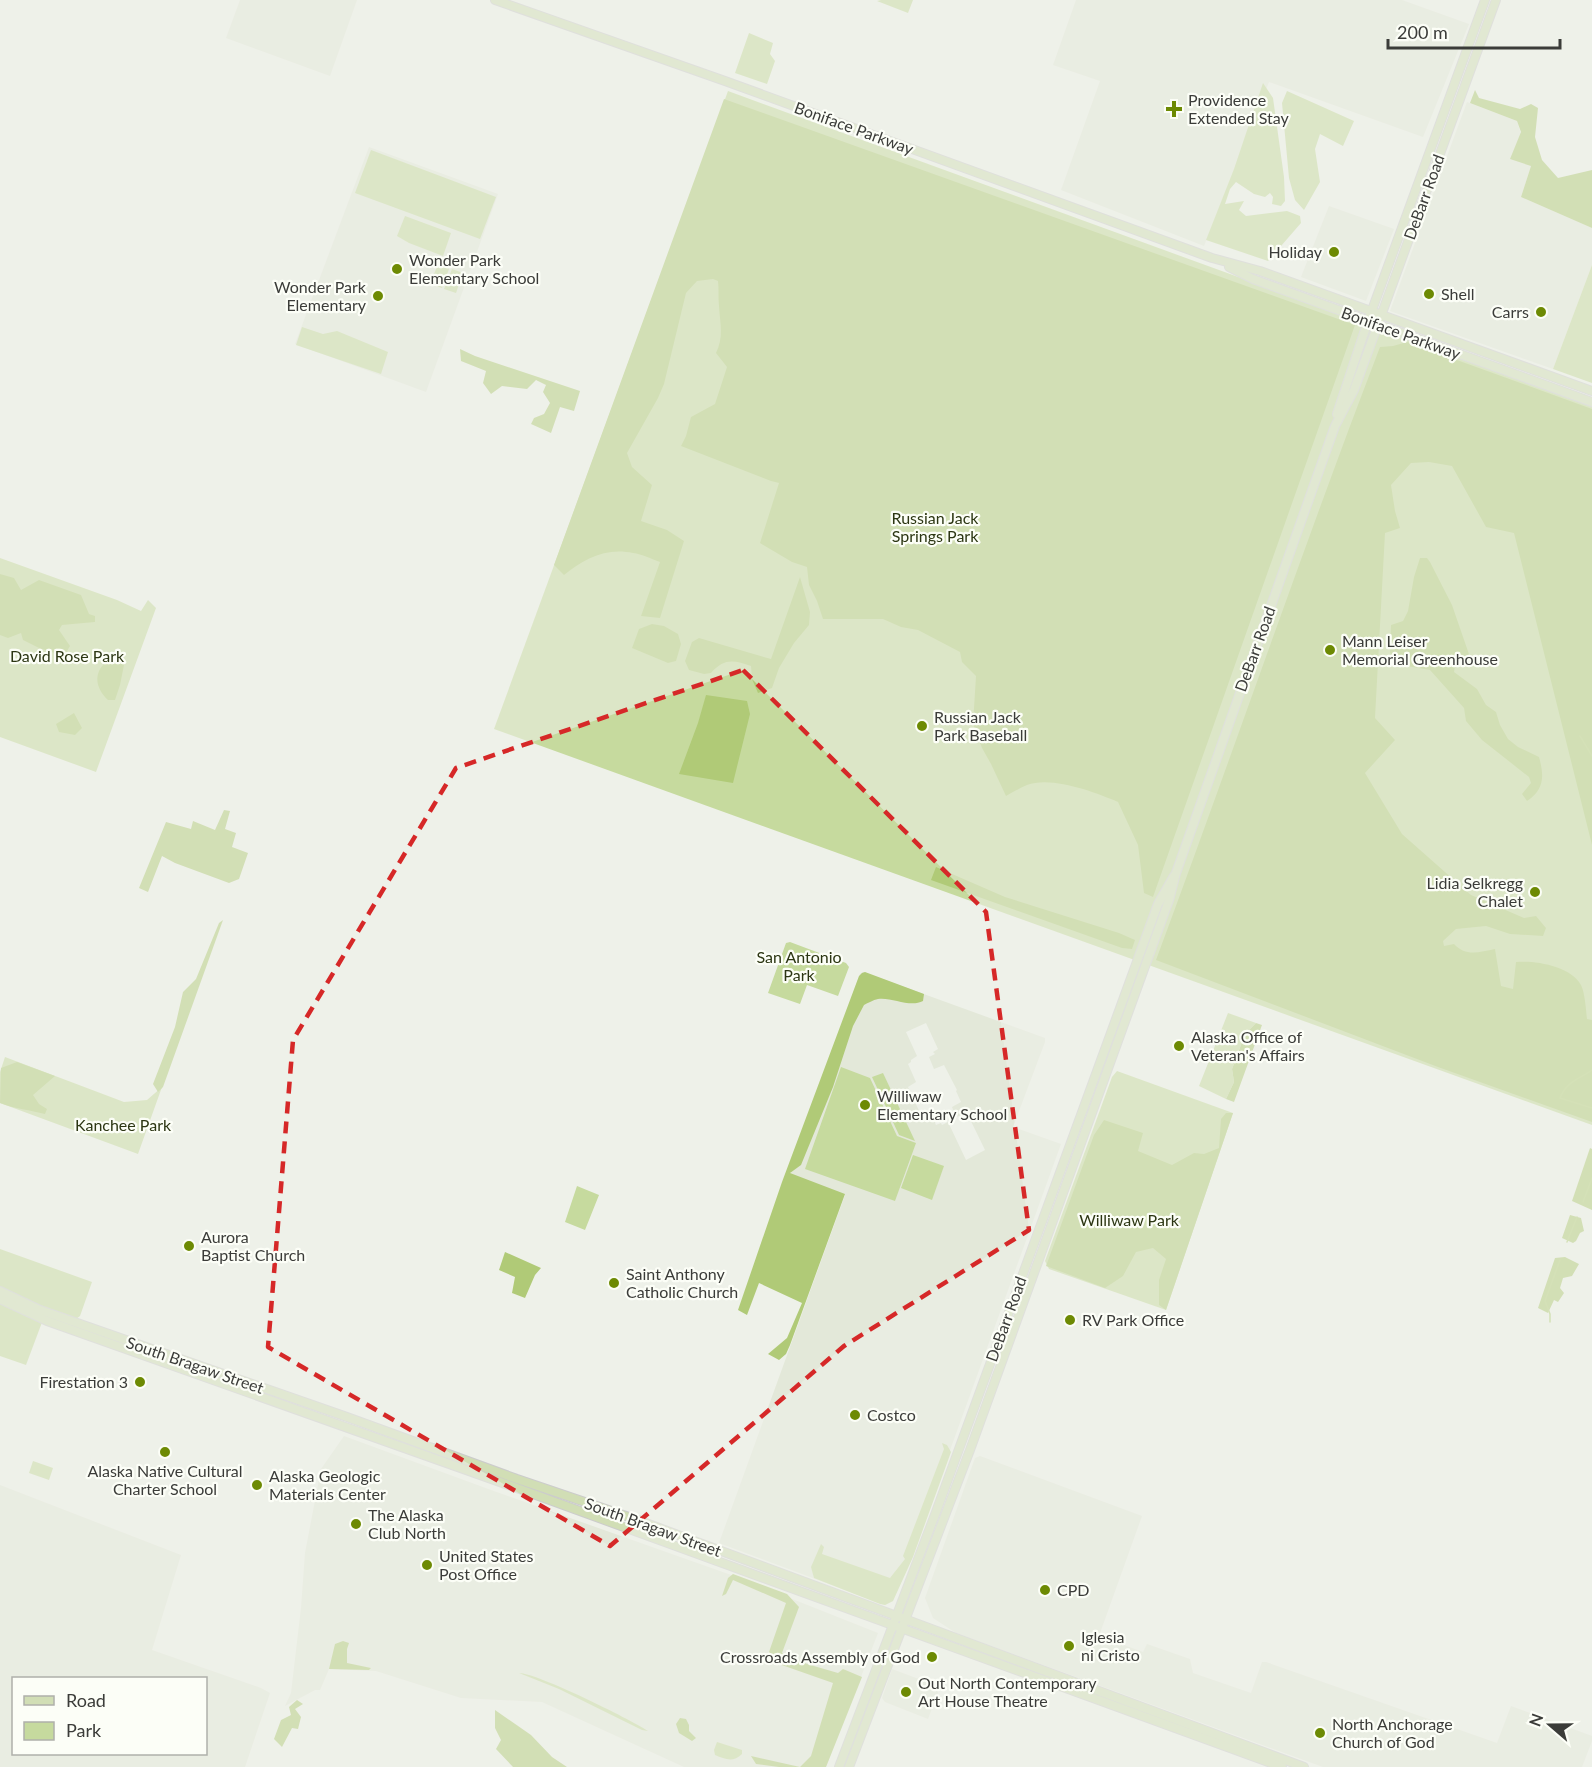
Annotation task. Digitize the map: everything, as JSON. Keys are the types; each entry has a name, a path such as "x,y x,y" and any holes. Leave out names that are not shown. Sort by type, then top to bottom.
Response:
{"main road":[{"name":"Boniface Parkway","path":"495,0 1212,258 1260,271 1592,391"},
{"name":"DeBarr Road","path":"849,1767 973,1441 1148,961 1172,893 1176,873 1335,426 1342,396 1371,311 1485,0"},
{"name":"DeBarr Road","path":"1335,426 1354,390 1496,0"},
{"path":"1447,135 1445,124 1460,85 1459,70"},
{"name":"Boniface Parkway","path":"1212,258 1253,279 1592,402"},
{"name":"DeBarr Road","path":"839,1767 939,1504 1158,904 1176,873"},
{"name":"South Bragaw Street","path":"0,1291 40,1310 635,1519 1304,1767"},
{"name":"South Bragaw Street","path":"0,1299 47,1321 514,1487 1282,1767"}],"highlighted area":[{"path":"743,670 986,912 1029,1230 844,1346 610,1546 268,1347 293,1040 456,768"}],"shaded area":[{"path":"240,0 357,0 330,76 226,38"},
{"name":"Providence Extended Stay","path":"1076,0 1402,0 1469,24 1423,137 1269,82 1204,246 1061,190 1100,81 1053,65"},
{"path":"1467,102 1517,121 1531,166 1521,197 1592,228 1592,265 1553,369 1390,311"},
{"name":"Wonder Park Elementary School","path":"369,147 498,194 426,392 295,344"},
{"path":"1329,206 1394,229 1366,301 1301,277"},
{"path":"863,972 1045,1038 1013,1127 1061,1144 912,1555 893,1601 885,1605 719,1543 845,1195 790,1174 860,974","holes":["926,1023 938,1049 929,1057 934,1069 944,1065 957,1090 961,1102 952,1107 956,1117 968,1115 985,1150 966,1160 948,1122 936,1125 931,1113 922,1117 908,1087 916,1082 908,1064 917,1056 906,1032"]},
{"path":"344,1436 734,1576 878,1633 826,1767 684,1767 542,1702 461,1698 376,1671 329,1669 320,1690 315,1690 285,1706 291,1693 305,1553 321,1469"},
{"path":"980,1456 1142,1516 1099,1636 1143,1652 1147,1644 1190,1659 1193,1673 1251,1693 1262,1662 1266,1662 1497,1743 1511,1706 1592,1736 1582,1767 1323,1767 956,1633 933,1618 925,1598 975,1458"},
{"path":"0,1485 181,1555 152,1650 270,1693 245,1767 0,1767"},
{"path":"892,1669 940,1687 928,1719 885,1702 882,1698"}],"green space":[{"path":"913,0 908,13 877,1"},
{"path":"749,33 773,43 770,54 775,61 767,84 735,73"},
{"path":"1263,83 1273,98 1285,201 1281,206 1272,204 1273,197 1270,193 1265,197 1254,194 1236,182 1230,189 1225,204 1244,201 1239,210 1246,216 1287,211 1300,216 1301,223 1268,261 1206,240 1234,169"},
{"path":"1475,90 1479,98 1520,109 1531,104 1538,108 1535,137 1542,160 1558,178 1592,170 1592,228 1521,197 1531,166 1510,159 1521,132 1517,121 1470,103"},
{"name":"Russian Jack Springs Park","path":"728,91 1592,406 1592,1125 494,729"},
{"path":"1287,91 1354,121 1343,146 1320,134 1315,149 1320,182 1304,210 1295,200 1289,178 1282,103"},
{"path":"724,99 1355,325 1153,897 1144,893 1138,845 1118,802 1073,786 1048,782 1027,785 1006,796 982,748 973,724 976,676 962,662 960,652 918,630 901,627 883,619 823,619 809,585 807,567 792,562 760,543 779,483 681,446 691,417 715,404 727,367 716,353 721,336 718,281 713,279 697,281 686,293 664,384 627,453 632,467 652,485 641,521 667,530 684,541 660,618 641,616 660,562 636,554 614,552 588,559 564,575 554,565"},
{"path":"371,150 496,197 480,239 355,193"},
{"path":"405,216 451,233 443,256 397,236"},
{"path":"438,264 449,269 442,288 430,284"},
{"path":"1592,265 1592,383 1553,369"},
{"path":"452,269 463,273 456,293 444,289"},
{"path":"302,327 323,334 337,331 388,352 381,374 296,345"},
{"path":"1407,342 1592,409 1592,845 1514,533 1486,527 1452,466 1429,462 1411,463 1391,485 1400,528 1385,533 1375,718 1395,740 1365,773 1402,834 1471,895 1524,918 1536,916 1546,928 1543,936 1510,934 1486,926 1456,929 1443,941 1444,946 1454,944 1468,952 1495,949 1501,986 1513,989 1516,962 1533,962 1552,966 1576,978 1583,992 1587,1019 1592,1020 1592,1122 1438,1067 1156,960 1380,347"},
{"path":"460,349 580,391 574,411 560,407 551,433 531,424 534,418 544,414 550,403 543,392 546,385 536,380 527,389 502,386 491,394 483,383 486,371 461,361"},
{"name":"David Rose Park","path":"0,558 117,600 141,611 148,600 156,608 96,772 0,737"},
{"path":"1420,558 1427,558 1430,562 1452,605 1471,660 1455,667 1454,672 1477,689 1486,705 1496,712 1508,739 1518,747 1539,757 1542,781 1537,792 1527,801 1522,794 1531,783 1529,777 1482,740 1466,721 1464,708 1430,670 1401,665 1390,653 1391,625 1403,621 1408,611"},
{"path":"0,574 14,578 21,590 39,580 81,595 89,614 95,616 95,622 62,625 59,630 70,646 64,656 23,640 21,633 8,638 0,635"},
{"path":"800,577 810,612 809,625 794,643 779,668 772,688 758,693 752,679 751,666 739,662 725,663 711,673 704,674 689,670 685,661 692,642 699,638 771,659"},
{"path":"652,624 664,626 678,634 681,644 676,661 668,663 632,648 639,629"},
{"path":"122,654 125,660 120,685 115,700 108,700 99,688 98,673 104,664"},
{"path":"706,695 747,701 750,714 733,783 679,774"},
{"path":"74,713 82,728 75,735 59,732 56,724"},
{"path":"224,810 230,811 225,829 236,833 232,847 248,853 239,879 229,883 162,856 148,892 139,888 166,822 191,829 193,821 215,830"},
{"path":"936,867 1005,897 1119,933 1135,940 1132,949 1122,948 931,880"},
{"path":"223,920 163,1087 158,1092 153,1084 175,1027 183,992 196,979 219,923"},
{"name":"San Antonio Park","path":"790,942 846,963 849,967 838,996 807,985 800,1004 768,993 786,943"},
{"path":"865,972 924,994 923,1001 907,1003 878,999 864,1005 853,1026 833,1087 801,1165 790,1173 845,1194 790,1345 786,1354 779,1360 768,1354 787,1338 802,1303 759,1283 747,1315 738,1310 782,1182 859,976"},
{"path":"1228,1013 1256,1023 1245,1034 1232,1069 1234,1082 1226,1099 1199,1086"},
{"path":"1256,1023 1262,1025 1234,1102 1226,1099 1234,1082 1232,1069 1245,1034"},
{"name":"Kanchee Park","path":"5,1057 124,1102 147,1100 162,1087 138,1154 0,1103 0,1072"},
{"path":"17,1062 55,1076 33,1095 39,1104 47,1109 45,1114 0,1103 1,1068"},
{"path":"841,1067 870,1078 897,1136 916,1143 895,1201 805,1169"},
{"name":"Williwaw Park","path":"1117,1071 1233,1113 1166,1310 1049,1269 1045,1261 1112,1077"},
{"path":"883,1073 915,1141 899,1135 872,1077"},
{"name":"Williwaw Park","path":"1226,1113 1233,1113 1166,1310 1159,1305 1159,1280 1166,1259 1153,1248 1136,1252 1123,1276 1105,1288 1046,1266 1094,1135 1104,1120 1143,1133 1138,1151 1172,1165 1194,1153 1204,1154 1219,1148 1221,1119"},
{"path":"1590,1148 1592,1149 1592,1210 1572,1201"},
{"path":"913,1155 944,1166 932,1200 901,1188"},
{"path":"577,1186 599,1195 585,1230 565,1222"},
{"path":"1570,1215 1581,1218 1584,1231 1573,1243 1562,1238"},
{"path":"0,1249 92,1282 80,1316 76,1319 47,1309 26,1365 0,1356"},
{"path":"505,1252 541,1268 535,1275 525,1298 512,1293 515,1277 499,1270"},
{"path":"1565,1257 1579,1264 1572,1276 1563,1278 1560,1288 1564,1293 1558,1302 1554,1300 1548,1313 1538,1308 1555,1258"},
{"path":"942,1443 947,1445 951,1452 913,1557 893,1601 885,1605 880,1604 814,1578 811,1567 821,1544 824,1547 822,1554 890,1578 905,1559 903,1556 944,1449"},
{"path":"33,1461 53,1468 49,1480 29,1473"},
{"path":"733,1574 787,1594 799,1607 782,1653 807,1664 838,1673 843,1669 862,1677 826,1767 800,1767 811,1756 833,1683 776,1663 769,1652 786,1603 733,1580 726,1594 722,1596 728,1578"},
{"path":"343,1641 349,1643 347,1663 371,1668 369,1670 329,1669 335,1644"},
{"path":"519,1673 563,1688 648,1731 559,1689"},
{"path":"297,1700 303,1704 295,1709 301,1717 298,1729 292,1728 282,1747 274,1739 281,1720 291,1715 289,1707"},
{"path":"495,1710 531,1735 552,1757 567,1767 513,1767 496,1749 501,1740 495,1728"},
{"path":"680,1718 686,1719 689,1731 696,1738 692,1741 679,1733 676,1724"},
{"path":"717,1742 742,1750 742,1754 732,1759 715,1755"},
{"path":"751,1756 800,1767 756,1764"}],"waterway":[{"path":"1580,736 1592,756"},
{"path":"1592,1070 1569,1084 1560,1098 1592,1108"},
{"path":"1583,1202 1592,1178"},
{"path":"1567,1242 1577,1217"},
{"path":"1550,1322 1550,1314 1545,1301 1560,1260"}],"place":[{"name":"Providence Extended Stay","path":"1174,109"},
{"name":"Holiday","path":"1334,252"},
{"name":"Wonder Park Elementary School","path":"397,269"},
{"name":"Shell","path":"1429,294"},
{"name":"Wonder Park Elementary","path":"378,296"},
{"name":"Carrs","path":"1541,312"},
{"name":"Mann Leiser Memorial Greenhouse","path":"1330,650"},
{"name":"Russian Jack Park Baseball","path":"922,726"},
{"name":"Lidia Selkregg Chalet","path":"1535,892"},
{"name":"Alaska Office of Veteran's Affairs","path":"1179,1046"},
{"name":"Williwaw Elementary School","path":"865,1105"},
{"name":"Aurora Baptist Church","path":"189,1246"},
{"name":"Saint Anthony Catholic Church","path":"614,1283"},
{"name":"RV Park Office","path":"1070,1320"},
{"name":"Firestation 3","path":"140,1382"},
{"name":"Costco","path":"855,1415"},
{"name":"Alaska Native Cultural Charter School","path":"165,1452"},
{"name":"Alaska Geologic Materials Center","path":"257,1485"},
{"name":"The Alaska Club North","path":"356,1524"},
{"name":"United States Post Office","path":"427,1565"},
{"name":"CPD","path":"1045,1590"},
{"name":"Iglesia ni Cristo","path":"1069,1646"},
{"name":"Crossroads Assembly of God","path":"932,1657"},
{"name":"Out North Contemporary Art House Theatre","path":"906,1692"},
{"name":"North Anchorage Church of God","path":"1320,1733"}]}
